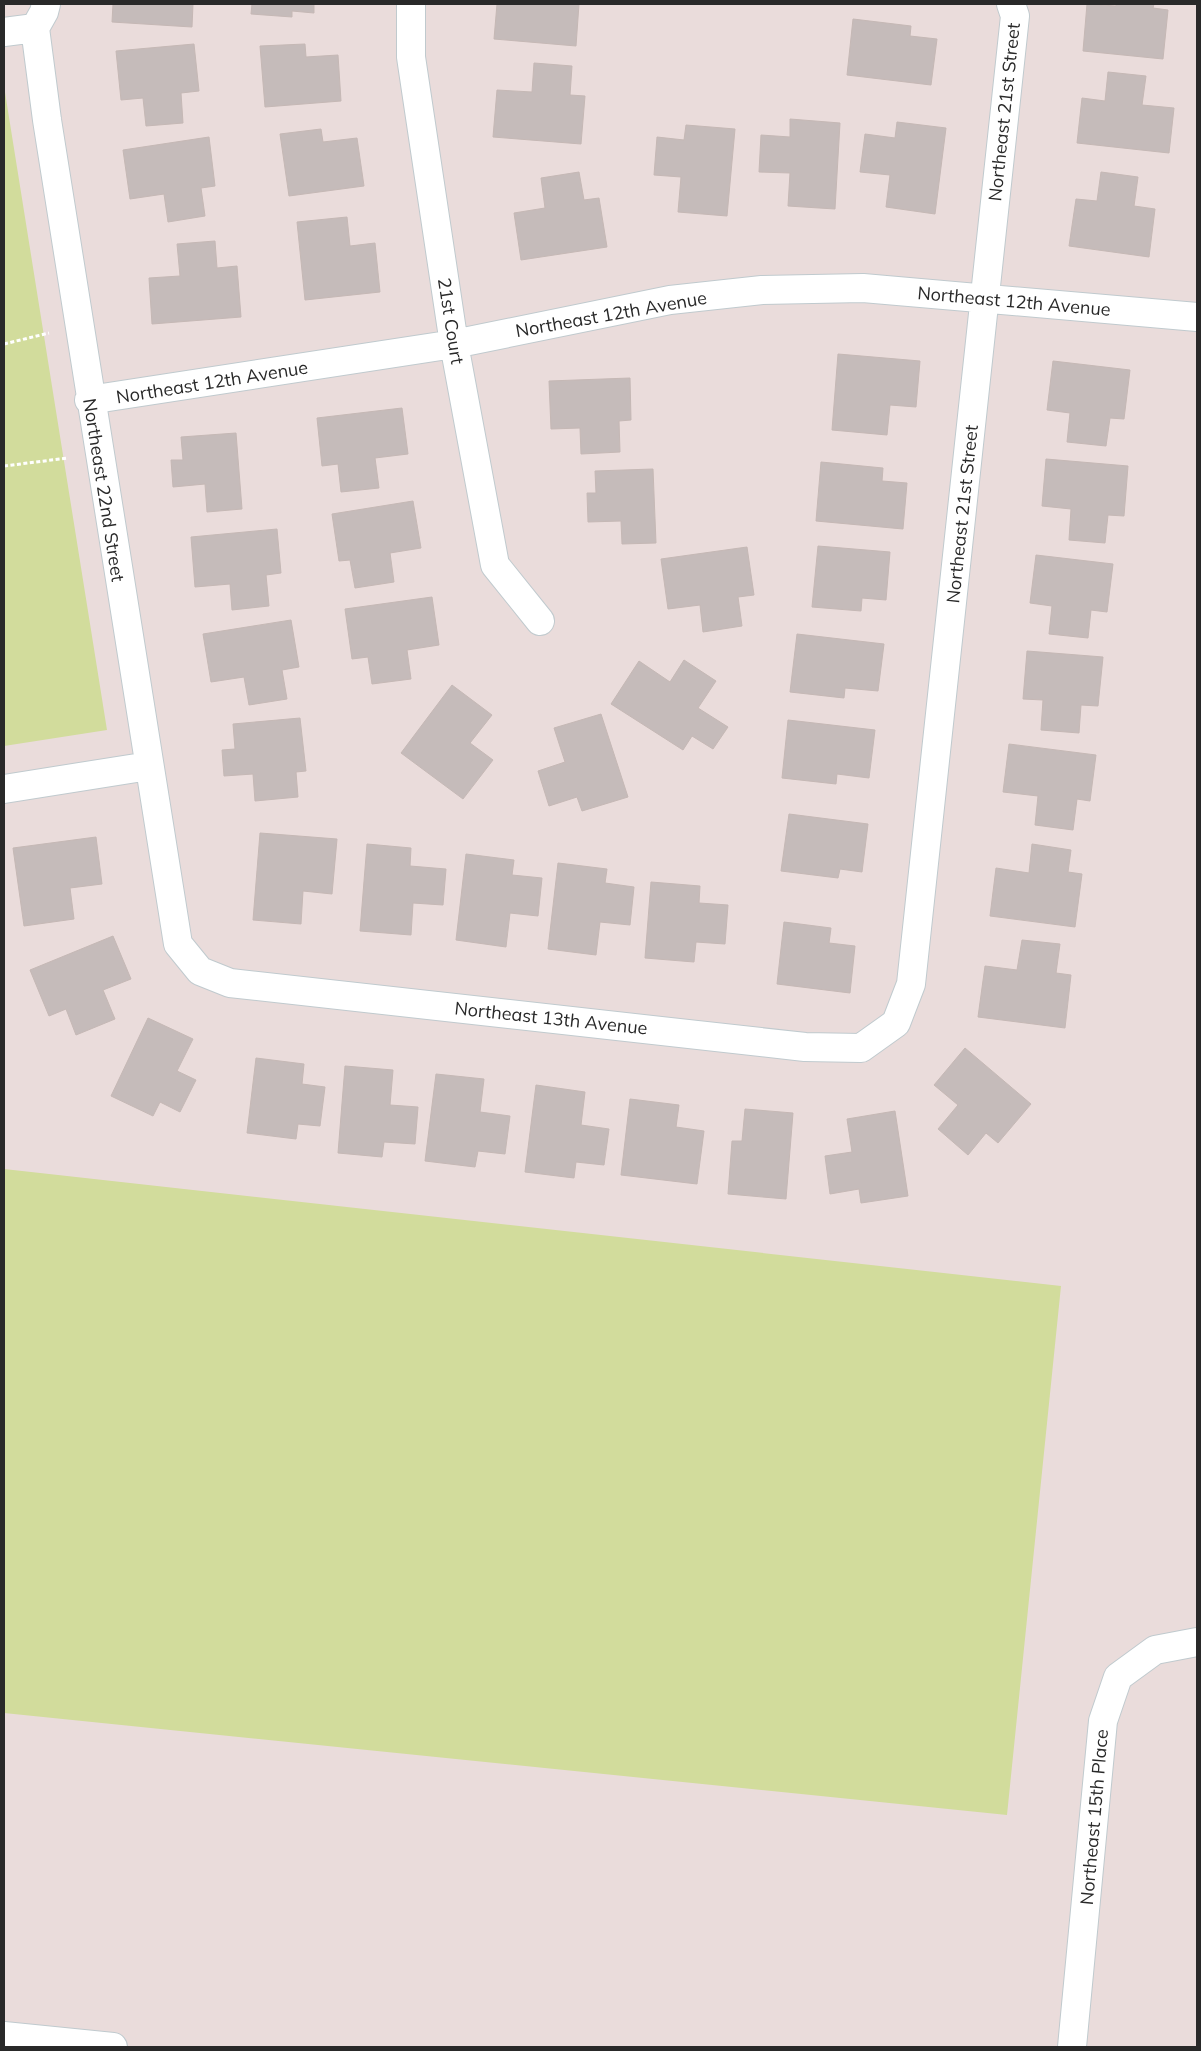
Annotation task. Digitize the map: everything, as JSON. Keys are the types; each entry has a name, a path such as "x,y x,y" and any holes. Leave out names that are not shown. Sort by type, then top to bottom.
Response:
{"street":[{"name":"21st Court","path":"411,4 411,57 454,344 495,565 540,621"},
{"name":"Northeast 21st Street","path":"896,1023 911,984 1015,16 1011,4"},
{"path":"4,32 40,16"},
{"name":"Northeast 22nd Street","path":"40,16 90,400 178,944 200,971"},
{"name":"Northeast 12th Avenue","path":"90,400 454,344 670,300 762,290 863,288 1197,318"},
{"path":"4,789 149,766"},
{"name":"Northeast 13th Avenue","path":"200,971 230,983 805,1046 861,1048 896,1023"},
{"name":"Northeast 15th Place","path":"1072,2047 1103,1721 1118,1677 1155,1650 1197,1642"},
{"path":"4,2036 113,2047"}],"path":[{"path":"4,344 49,334"},
{"path":"4,466 68,458"}],"green space":[{"path":"4,86 107,730 4,746"},
{"path":"4,1169 1061,1286 1007,1815 4,1713"}],"building":[{"path":"113,4 193,4 192,27 112,22"},
{"path":"252,4 314,4 314,13 292,11 292,17 251,14"},
{"path":"497,4 579,4 576,46 494,39"},
{"path":"1087,4 1116,6 1116,4 1154,4 1153,8 1168,10 1163,59 1083,51"},
{"path":"853,19 911,26 910,36 937,39 931,85 847,75"},
{"path":"194,44 199,91 181,93 183,123 146,126 143,98 121,100 116,51"},
{"path":"305,44 306,57 338,55 341,101 265,107 260,46"},
{"path":"534,63 572,66 570,95 585,96 581,144 493,137 497,90 532,92"},
{"path":"1108,72 1146,76 1142,105 1174,108 1169,153 1077,143 1082,98 1105,101"},
{"path":"790,119 840,123 835,209 788,206 790,173 759,172 761,135 790,137"},
{"path":"897,122 946,128 935,214 886,207 890,175 860,172 865,134 895,138"},
{"path":"686,125 735,129 727,216 678,212 681,177 654,175 657,137 684,140"},
{"path":"321,129 323,142 357,138 364,186 289,196 280,134"},
{"path":"209,137 215,186 201,188 205,216 168,222 164,194 130,199 123,150"},
{"path":"579,172 584,200 599,198 607,247 521,260 514,213 545,208 541,178"},
{"path":"1101,172 1138,177 1134,206 1155,209 1149,257 1069,246 1076,199 1097,201"},
{"path":"347,217 350,246 375,243 380,292 305,300 297,222"},
{"path":"215,241 217,268 237,266 241,317 152,324 149,278 180,276 177,244"},
{"path":"838,354 920,361 916,407 890,405 887,435 832,430"},
{"path":"1053,361 1130,370 1124,419 1110,418 1106,446 1067,442 1070,413 1047,410"},
{"path":"630,378 631,420 619,421 620,452 581,454 580,428 551,429 549,381"},
{"path":"402,408 408,454 375,458 379,488 341,492 338,464 322,466 317,418"},
{"path":"236,433 242,509 207,512 205,484 173,487 171,460 183,460 181,437"},
{"path":"1046,459 1128,466 1124,516 1108,515 1105,543 1069,540 1071,509 1042,506"},
{"path":"821,462 883,468 882,481 907,483 903,529 816,521"},
{"path":"653,469 656,543 622,544 621,521 588,522 587,493 596,493 595,471"},
{"path":"413,501 421,548 390,553 394,582 355,588 350,560 339,561 332,514"},
{"path":"277,529 281,573 266,575 269,606 232,610 230,584 195,587 191,537"},
{"path":"818,546 890,552 886,600 862,598 861,611 812,607"},
{"path":"747,547 754,595 738,597 742,626 703,632 700,605 668,609 661,559"},
{"path":"1036,555 1113,564 1107,612 1091,610 1088,638 1049,634 1052,606 1030,603"},
{"path":"432,597 439,645 407,650 411,679 372,684 368,657 352,659 345,609"},
{"path":"291,620 299,667 282,670 287,699 249,705 244,677 211,682 203,634"},
{"path":"797,634 884,644 878,691 845,688 844,698 790,692"},
{"path":"1027,651 1103,657 1098,706 1081,705 1079,733 1041,730 1043,700 1023,699"},
{"path":"684,660 716,681 698,708 728,727 713,749 692,736 683,750 611,704 639,661 670,682"},
{"path":"452,685 492,715 470,743 493,760 463,799 401,753"},
{"path":"601,714 628,797 582,811 577,797 549,806 538,771 565,762 554,728"},
{"path":"300,718 306,771 296,772 298,797 255,801 253,774 224,776 222,750 235,749 233,724"},
{"path":"788,720 875,730 869,778 837,774 836,784 782,778"},
{"path":"1009,744 1096,755 1090,801 1077,799 1073,830 1035,825 1038,796 1003,792"},
{"path":"789,814 868,824 862,872 840,869 838,878 781,871"},
{"path":"260,833 337,839 332,894 303,891 301,924 253,920"},
{"path":"96,837 102,884 70,888 74,919 24,926 13,848"},
{"path":"367,844 411,848 410,866 446,869 443,905 413,903 411,935 360,931"},
{"path":"1032,844 1071,850 1068,872 1082,874 1075,927 990,916 996,868 1029,873"},
{"path":"466,854 514,860 512,875 542,878 538,916 510,913 506,947 456,940"},
{"path":"558,863 607,869 605,883 634,887 630,925 600,922 596,955 548,949"},
{"path":"651,882 700,886 699,903 728,905 725,944 696,942 694,962 645,958"},
{"path":"784,922 831,928 829,943 855,946 850,993 777,984"},
{"path":"113,936 131,979 103,990 115,1019 76,1035 66,1009 49,1016 30,970"},
{"path":"1022,940 1060,944 1056,973 1071,975 1065,1028 978,1017 985,966 1017,970"},
{"path":"148,1018 193,1039 177,1071 196,1080 180,1112 160,1102 153,1116 111,1096"},
{"path":"965,1048 1031,1104 998,1143 986,1133 968,1155 938,1129 958,1105 934,1085"},
{"path":"256,1058 304,1064 302,1084 325,1087 320,1126 298,1124 296,1139 247,1133"},
{"path":"345,1066 393,1070 390,1105 418,1107 415,1144 384,1142 382,1157 338,1153"},
{"path":"436,1074 484,1079 480,1112 510,1116 505,1154 478,1151 475,1167 425,1161"},
{"path":"536,1085 585,1092 581,1125 609,1129 604,1165 576,1162 574,1178 525,1172"},
{"path":"630,1099 679,1105 676,1127 704,1131 697,1184 621,1175"},
{"path":"745,1109 793,1113 786,1199 728,1194 732,1141 742,1141"},
{"path":"895,1111 908,1196 861,1203 859,1189 830,1194 825,1156 852,1152 847,1119"}]}
